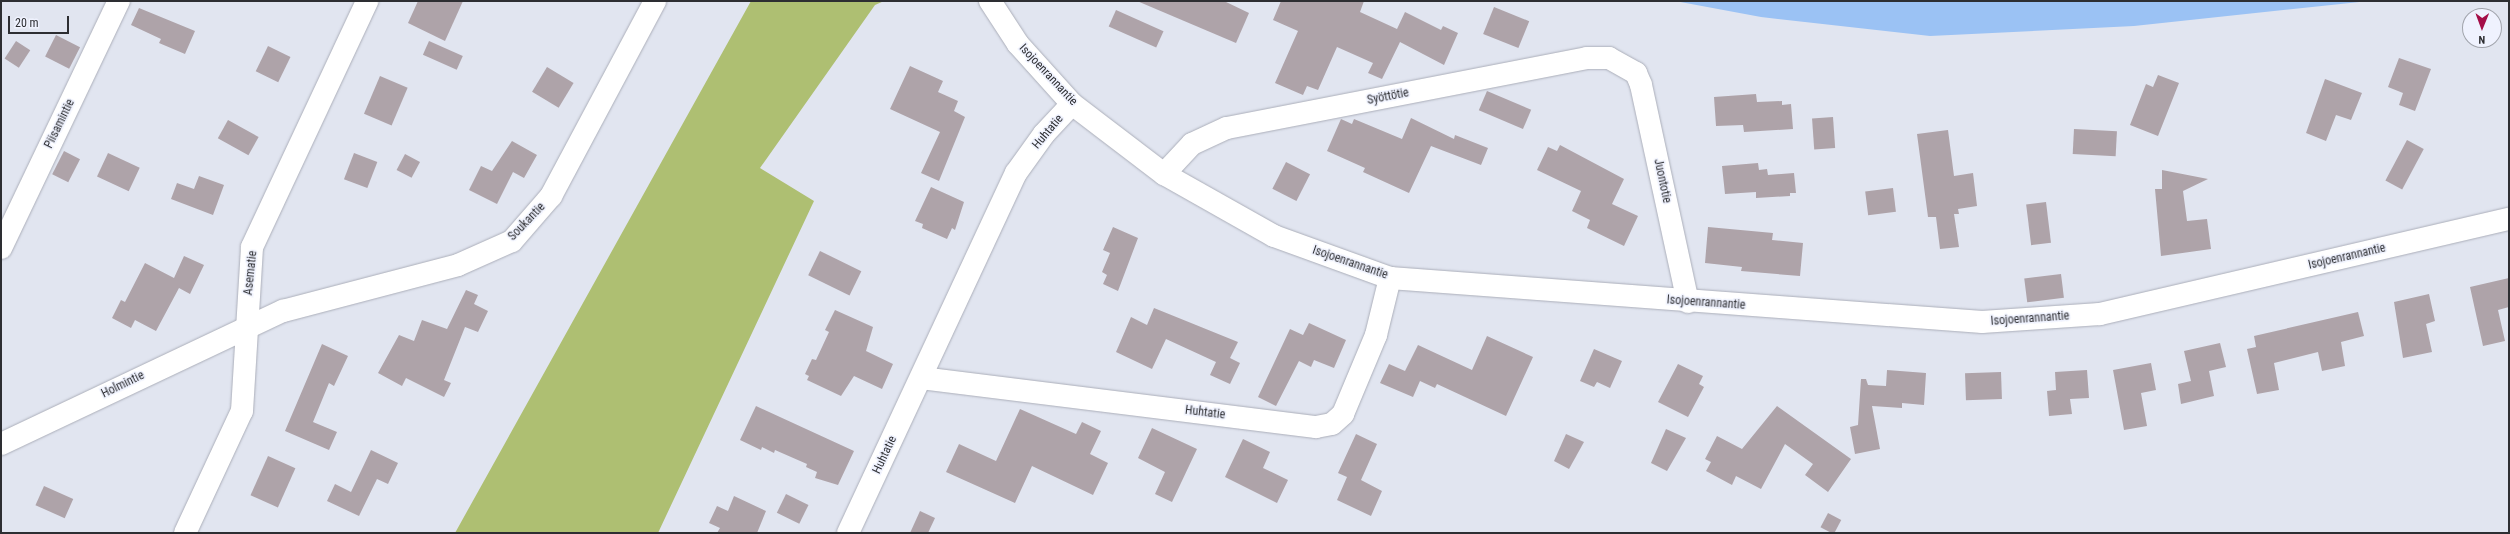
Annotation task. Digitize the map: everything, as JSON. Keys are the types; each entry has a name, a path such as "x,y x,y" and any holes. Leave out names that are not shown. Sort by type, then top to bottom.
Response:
{"street":[{"name":"Piisamintie","path":"1,248 119,1"},
{"name":"Asematie","path":"185,533 242,411 245,327 252,247 367,1"},
{"name":"Soukantie","path":"245,327 283,311 458,265 512,241 552,196 655,1"},
{"name":"Isojoenrannantie","path":"990,1 1018,44 1072,104 1164,174 1274,236 1390,278 1688,302 1982,322 2100,314 2509,219"},
{"name":"Syöttötie","path":"1164,174 1192,144 1227,128 1587,58 1609,58 1627,66"},
{"name":"Juontotie","path":"1627,66 1636,73 1641,85 1688,302"},
{"name":"Huhtatie","path":"848,533 1016,173 1044,134 1072,104"},
{"name":"Huhtatie","path":"921,378 1316,427 1332,424 1343,414 1376,336 1390,278"},
{"name":"Holmintie","path":"1,444 245,327"}],"green space":[{"path":"751,1 884,1 875,5 760,168 814,201 658,533 455,533"}],"water":[{"path":"1675,1 2369,1 2134,26 1930,36 1761,17"}],"building":[{"path":"418,1 463,1 445,41 408,23"},
{"path":"1137,1 1224,1 1249,13 1236,43"},
{"path":"1281,1 1364,1 1360,12 1397,29 1405,12 1441,30 1443,26 1458,33 1444,65 1400,42 1382,79 1368,73 1373,63 1337,47 1318,90 1307,86 1303,95 1275,83 1298,31 1273,20"},
{"path":"1494,7 1529,21 1518,48 1483,34"},
{"path":"139,8 195,31 185,54 159,43 161,39 131,25"},
{"path":"1116,10 1164,31 1156,48 1109,26"},
{"path":"56,35 80,47 69,69 45,56"},
{"path":"16,41 30,50 19,68 5,59"},
{"path":"429,41 463,56 457,70 423,55"},
{"path":"268,46 290,57 278,82 256,71"},
{"path":"2399,58 2431,69 2415,111 2399,105 2403,93 2388,87"},
{"path":"910,66 943,81 938,92 958,101 954,111 965,117 939,181 921,173 940,132 890,109"},
{"path":"547,67 574,83 559,108 532,92"},
{"path":"2158,75 2179,83 2158,136 2130,125 2146,84 2153,87"},
{"path":"380,76 408,88 392,125 364,114"},
{"path":"2325,79 2362,93 2351,120 2336,115 2326,141 2306,133"},
{"path":"1487,91 1531,110 1523,129 1479,110"},
{"path":"1756,94 1757,102 1782,101 1782,105 1791,104 1793,129 1744,132 1743,125 1716,126 1714,97"},
{"path":"1833,117 1835,148 1814,149 1812,118"},
{"path":"1411,118 1454,139 1455,135 1488,148 1481,165 1431,146 1409,193 1363,172 1365,168 1327,151 1341,119 1352,124 1354,119 1402,139"},
{"path":"228,120 259,137 248,155 218,138"},
{"path":"2074,129 2117,131 2116,156 2073,154"},
{"path":"1948,130 1954,176 1973,173 1977,206 1958,209 1959,214 1954,214 1959,247 1940,249 1936,217 1928,217 1917,134"},
{"path":"2407,140 2424,149 2402,190 2385,181"},
{"path":"512,141 537,155 524,178 513,172 497,204 469,190 481,166 492,171"},
{"path":"1560,145 1624,179 1612,204 1638,216 1624,246 1587,228 1590,220 1572,211 1581,191 1537,170 1548,147 1557,151"},
{"path":"64,151 80,159 68,182 52,174"},
{"path":"108,153 140,168 129,191 97,177"},
{"path":"354,153 377,162 367,188 344,179"},
{"path":"405,154 420,162 412,178 397,170"},
{"path":"1286,162 1310,174 1296,201 1272,189"},
{"path":"1758,163 1759,170 1767,169 1768,175 1794,173 1796,193 1790,193 1790,196 1756,198 1756,192 1725,194 1722,166"},
{"path":"2162,170 2208,179 2183,191 2187,221 2207,219 2211,249 2161,256 2155,189 2162,189"},
{"path":"199,176 224,185 213,215 171,199 177,183 194,189"},
{"path":"931,187 964,202 955,230 952,228 947,239 922,228 923,224 915,221"},
{"path":"1893,188 1896,212 1868,215 1865,191"},
{"path":"2046,202 2051,243 2031,245 2026,204"},
{"path":"1113,227 1138,238 1118,291 1103,284 1107,275 1102,272 1110,253 1103,250"},
{"path":"1708,227 1773,233 1772,240 1803,243 1800,276 1741,271 1742,267 1705,263"},
{"path":"820,251 861,271 850,295 808,275"},
{"path":"184,256 204,265 190,294 179,288 156,331 135,320 131,328 112,318 121,300 125,302 145,263 174,278"},
{"path":"2061,274 2064,298 2027,302 2024,279"},
{"path":"2509,278 2509,307 2498,310 2505,341 2483,346 2470,287"},
{"path":"466,290 478,295 474,304 488,311 478,332 465,327 444,380 451,383 444,397 406,378 402,386 378,373 399,335 414,341 422,320 447,329"},
{"path":"2429,294 2435,321 2426,324 2432,352 2403,358 2394,302"},
{"path":"1154,308 1238,342 1230,358 1240,363 1230,384 1210,375 1216,362 1166,339 1152,369 1116,352 1131,317 1147,325"},
{"path":"835,310 873,327 866,351 893,364 882,389 854,376 841,396 807,380 809,376 805,374 812,359 816,360 829,332 825,330"},
{"path":"2358,312 2364,336 2341,342 2345,366 2322,371 2318,352 2274,363 2279,390 2257,394 2247,349 2256,347 2254,336"},
{"path":"1309,323 1346,340 1334,368 1314,360 1311,367 1299,361 1276,406 1258,397 1290,329 1303,335"},
{"path":"1487,336 1533,357 1506,416 1437,384 1435,388 1420,381 1413,397 1380,383 1389,364 1405,371 1418,345 1472,370"},
{"path":"2220,343 2226,367 2209,371 2214,396 2181,404 2178,384 2191,381 2184,351"},
{"path":"322,344 348,356 334,386 329,383 313,422 337,432 329,450 285,431"},
{"path":"1594,349 1622,361 1610,388 1597,382 1594,387 1580,381"},
{"path":"2151,363 2156,390 2141,393 2147,426 2124,430 2113,370"},
{"path":"1678,364 1703,376 1699,384 1704,387 1688,417 1658,402"},
{"path":"1887,370 1926,373 1924,405 1902,403 1902,408 1872,406 1880,449 1855,454 1850,427 1858,425 1861,379 1866,379 1868,385 1886,386"},
{"path":"2087,370 2089,398 2070,399 2072,414 2049,416 2047,391 2056,390 2055,372"},
{"path":"2001,372 2002,399 1966,400 1965,373"},
{"path":"756,406 854,451 838,485 815,478 817,472 806,467 807,464 775,450 774,453 762,447 761,450 740,440"},
{"path":"1777,406 1851,459 1828,492 1805,475 1813,464 1785,444 1761,489 1736,476 1732,485 1706,471 1711,462 1705,459 1717,436 1742,449"},
{"path":"1020,409 1076,434 1082,422 1101,431 1090,454 1108,463 1093,495 1032,466 1015,503 946,472 959,444 996,461"},
{"path":"1152,428 1197,449 1172,502 1155,494 1165,472 1138,458"},
{"path":"1666,429 1686,438 1667,471 1651,463"},
{"path":"1356,434 1377,444 1361,480 1382,491 1371,516 1337,500 1347,477 1338,473"},
{"path":"1566,434 1584,442 1569,469 1554,461"},
{"path":"1243,439 1270,452 1263,468 1288,480 1277,503 1225,477"},
{"path":"371,450 398,463 388,484 377,479 359,516 327,501 335,484 351,492"},
{"path":"268,456 295,468 278,507 251,495"},
{"path":"44,486 73,499 65,518 35,505"},
{"path":"786,494 808,505 799,524 777,513"},
{"path":"734,496 766,511 757,533 717,533 720,528 709,523 717,506 728,511"},
{"path":"920,511 935,518 928,533 910,533"},
{"path":"1828,513 1841,520 1834,533 1820,527"}]}
